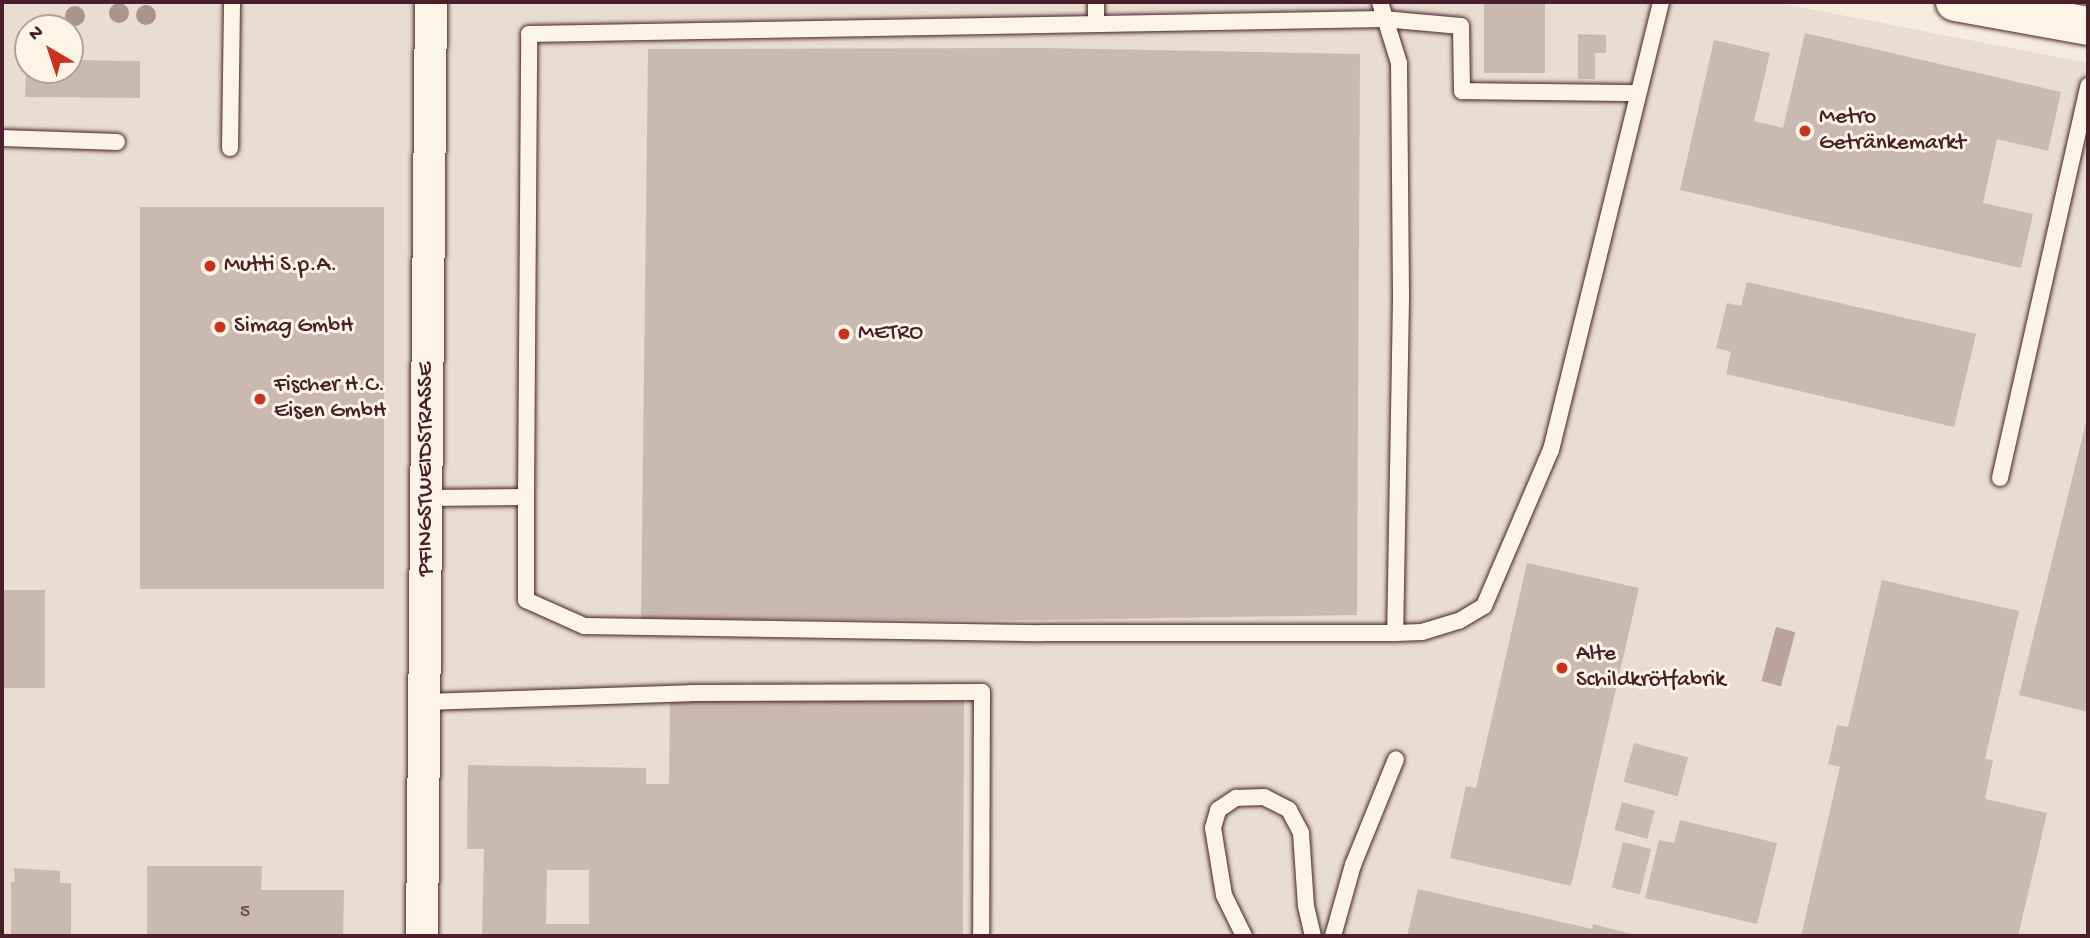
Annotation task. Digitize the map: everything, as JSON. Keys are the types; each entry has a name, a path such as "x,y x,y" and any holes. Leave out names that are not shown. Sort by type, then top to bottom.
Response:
{"main road":[{"path":"1955,2 2088,26"}],"street":[{"name":"PFINGSTWEIDSTRASSE","path":"422,936 431,2"}],"lane":[{"path":"230,148 232,2"},
{"path":"1096,2 1096,23"},
{"path":"1380,2 1383,19 1399,63 1401,299 1395,633"},
{"path":"1637,93 1462,91 1461,26 1383,19 529,34 526,600 584,626 1395,633 1422,632 1459,621 1483,606 1496,582 1504,556 1551,450 1661,2"},
{"path":"2000,478 2088,86"},
{"path":"2,138 117,142"},
{"path":"426,498 526,497"},
{"path":"425,702 690,692 982,692 981,936"},
{"path":"1334,936 1353,865 1396,759"},
{"path":"1244,936 1224,895 1213,828 1218,810 1236,798 1264,797 1289,810 1301,833 1306,906 1313,936"}],"shaded area":[{"path":"2,2 1774,2 2088,63 2088,936 2,936"},
{"path":"1776,627 1795,632 1781,686 1762,681"}],"building":[{"path":"1484,2 1545,2 1545,73 1484,73"},
{"path":"1805,33 2061,92 2048,151 1997,139 1983,203 2033,214 2021,268 1680,190 1714,40 1770,53 1754,121 1783,128"},
{"path":"1578,34 1606,35 1606,53 1595,53 1595,79 1578,79"},
{"path":"1043,48 1360,54 1357,615 1043,620 641,619 648,49"},
{"path":"84,60 140,61 140,98 25,97 25,84 84,84"},
{"name":"Fischer H.C. Eisen GmbH","path":"140,207 384,207 384,589 140,589"},
{"path":"1747,282 1976,334 1954,427 1726,374 1731,352 1716,348 1727,303 1741,306"},
{"path":"2088,418 2088,712 2019,695"},
{"name":"Alte Schildkrötfabrik","path":"1527,563 1639,588 1571,886 1450,858 1466,786 1476,788"},
{"path":"1882,580 2019,611 1985,759 1993,760 1985,799 2047,813 2018,936 1801,936 1840,767 1828,764 1837,725 1848,727"},
{"path":"2,590 45,590 45,688 2,688"},
{"path":"670,697 964,700 963,936 482,936 484,849 467,849 468,765 646,768 646,784 669,784","holes":["547,870 589,870 589,924 546,924"]},
{"path":"1634,743 1688,757 1678,796 1624,782"},
{"path":"1622,802 1655,811 1647,839 1614,830"},
{"path":"1680,820 1777,843 1757,924 1645,898 1659,840 1674,843"},
{"path":"1623,842 1651,849 1640,895 1612,888"},
{"path":"147,866 262,866 261,890 344,890 343,936 147,936"},
{"path":"14,868 60,871 60,883 71,883 71,936 11,936 11,882 15,882"},
{"path":"1418,889 1592,929 1593,924 1639,936 1407,936"}],"place":[{"name":"Metro Getränkemarkt","path":"1805,131"},
{"name":"Mutti S.p.A.","path":"210,266"},
{"name":"Simag GmbH","path":"220,327"},
{"name":"METRO","path":"844,334"},
{"name":"Fischer H.C. Eisen GmbH","path":"260,399"},
{"name":"Alte Schildkrötfabrik","path":"1562,668"}]}
